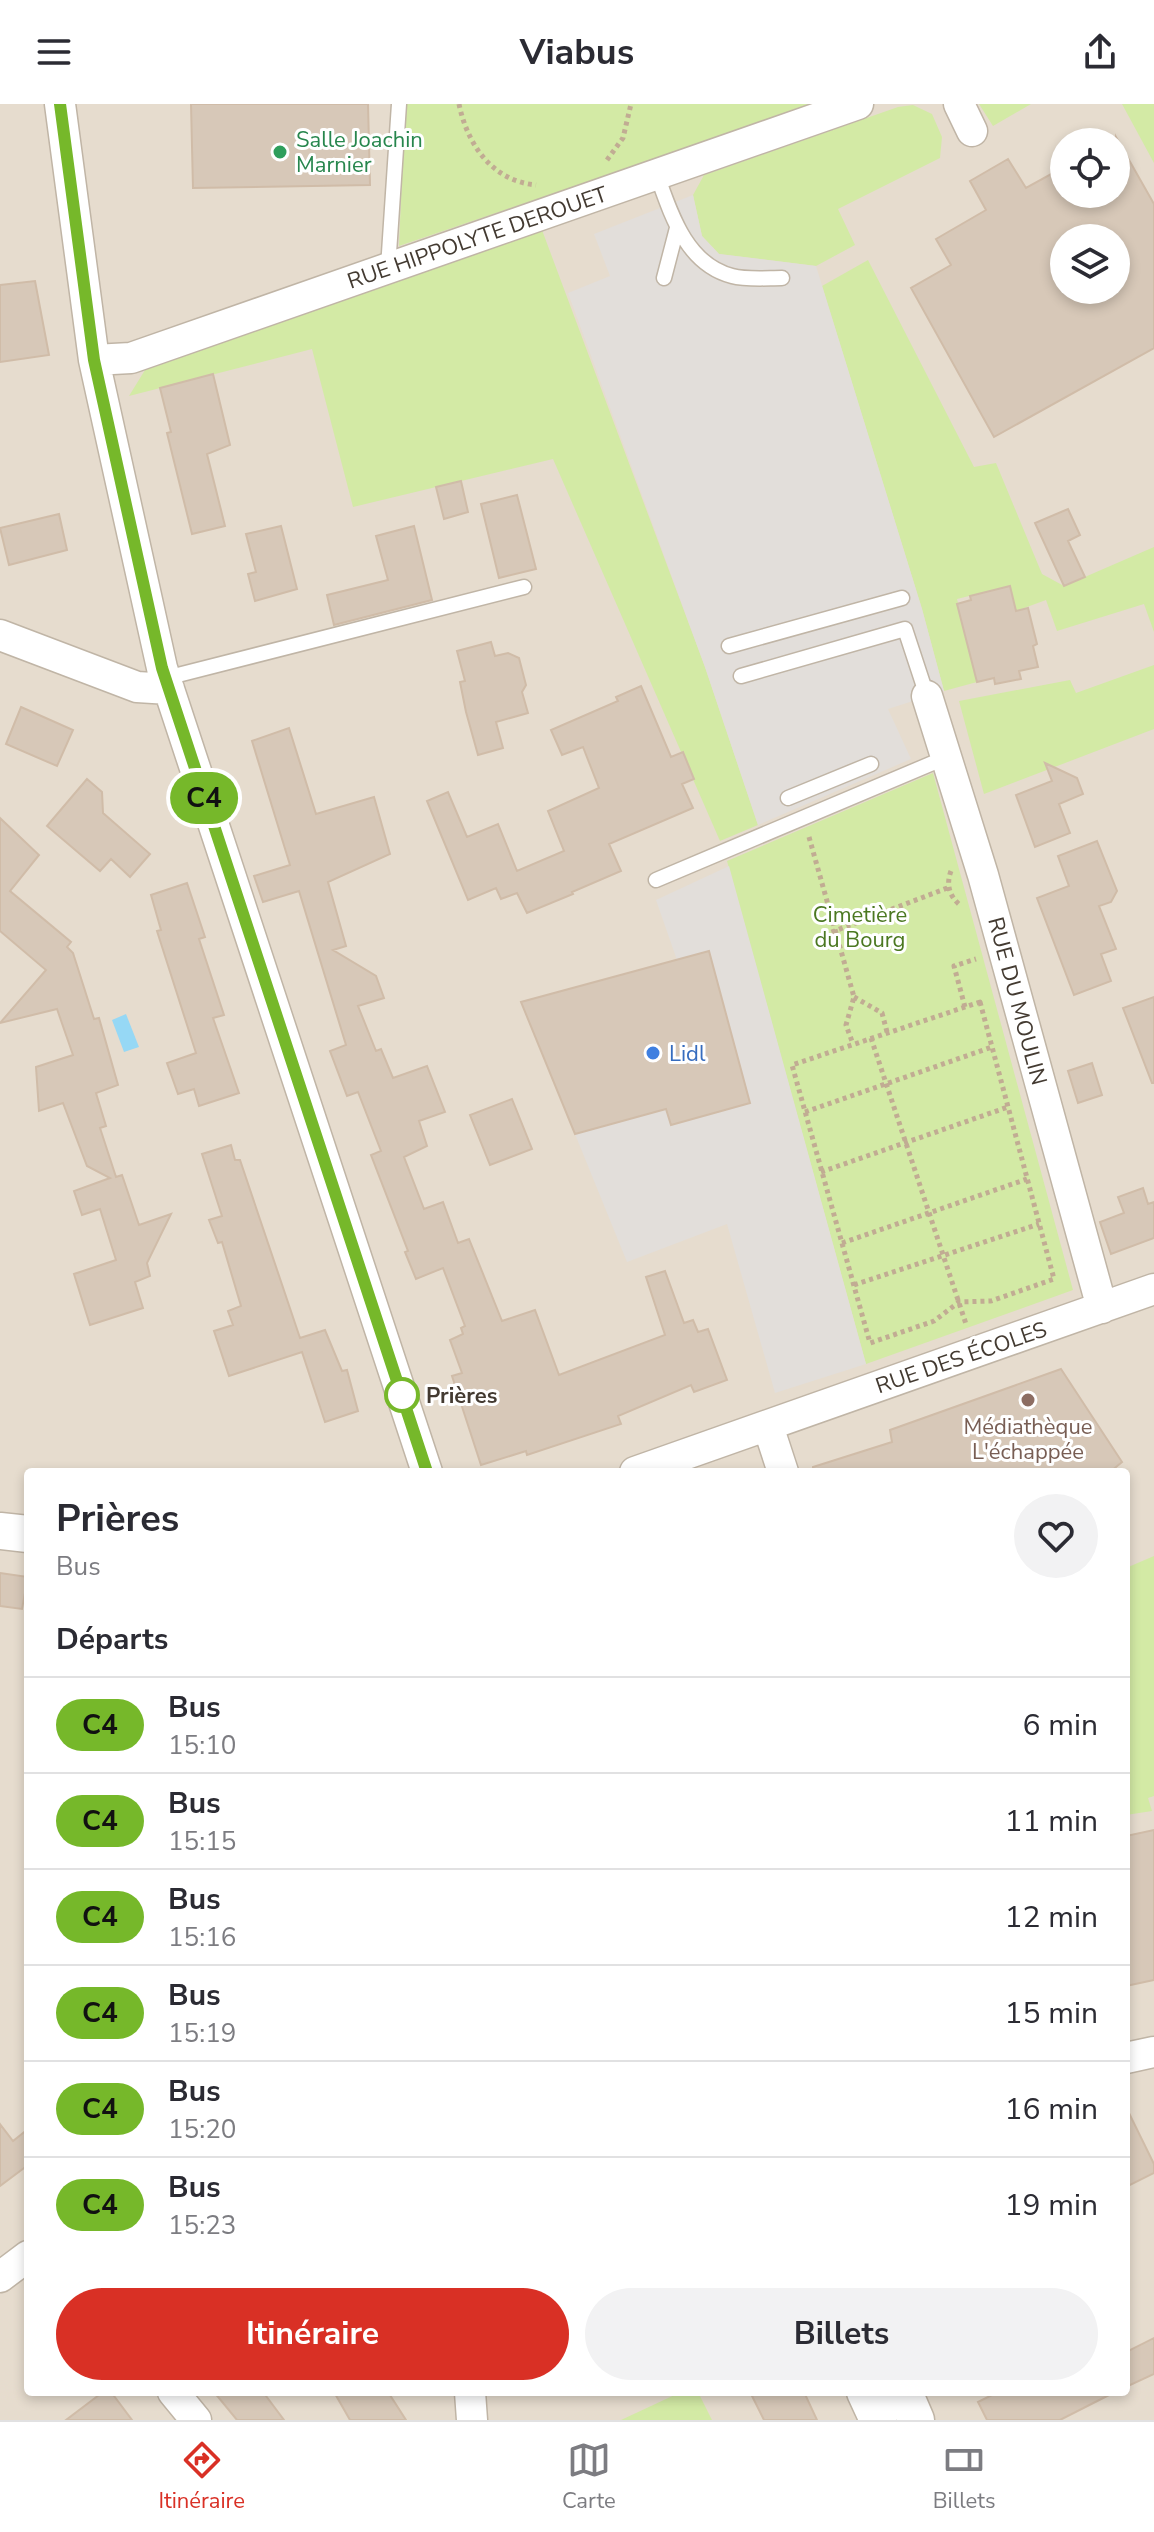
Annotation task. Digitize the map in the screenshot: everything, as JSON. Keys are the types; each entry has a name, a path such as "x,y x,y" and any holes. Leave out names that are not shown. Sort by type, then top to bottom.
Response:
{"street":[{"path":"60,104 94,360 167,684 426,1468"},
{"name":"RUE HIPPOLYTE DEROUET","path":"94,360 131,358 858,104"},
{"path":"0,635 137,687 167,684"},
{"name":"RUE DU MOULIN","path":"927,696 983,875 1102,1308"},
{"name":"RUE DES ÉCOLES","path":"647,1468 1154,1289"},
{"path":"768,1426 782,1468"},
{"path":"0,1531 24,1534"},
{"path":"1130,2057 1154,2052"},
{"path":"0,2277 24,2259"},
{"path":"176,2396 196,2420"},
{"path":"470,2396 472,2420"},
{"path":"867,2396 878,2420"},
{"path":"906,2396 916,2420"}],"lane":[{"path":"388,268 399,104"},
{"path":"657,175 677,228 706,264 733,276 782,278"},
{"path":"664,278 677,228"},
{"path":"167,684 524,587"},
{"path":"729,646 902,598"},
{"path":"741,676 905,629 927,696"},
{"path":"656,880 947,757"},
{"path":"788,798 871,764"}],"path":[{"path":"459,104 466,134 482,158 504,175 530,184 544,185"},
{"path":"595,169 606,161 623,138 631,104"},
{"path":"809,837 854,997 846,1025 853,1044"},
{"path":"953,867 949,888 965,919"},
{"path":"824,935 983,875"},
{"path":"965,1007 954,966 977,958 973,945"},
{"path":"854,997 882,1013 887,1032"},
{"path":"980,1002 1054,1279 991,1301 959,1302 934,1321 870,1343 792,1065 887,1032 980,1002"},
{"path":"871,1038 976,1352"},
{"path":"805,1112 992,1047"},
{"path":"821,1172 1008,1107"},
{"path":"842,1243 1027,1179"},
{"path":"854,1285 1039,1224"}],"shaded area":[{"path":"0,104 1154,104 1154,2420 0,2420"},
{"path":"693,195 702,236 719,254 816,266 922,609 944,691 888,709 911,759 758,825 705,667 568,293 610,276 594,234"},
{"path":"729,866 866,1364 775,1393 727,1224 627,1262 575,1134 666,1109 671,1125 709,951 677,960 656,900"}],"green space":[{"path":"405,104 817,104 399,246"},
{"path":"979,104 1031,104 993,126"},
{"path":"1122,104 1154,104 1154,163"},
{"path":"913,105 932,114 942,137 940,158 838,209 855,245 816,266 719,254 702,236 693,195 704,175 898,107"},
{"path":"542,230 705,667 758,825 720,841 553,459 353,507 312,349 129,396 145,370"},
{"path":"868,260 974,467 996,463 1042,574 1064,586 1154,547 1154,632 1144,604 1057,631 1046,600 1013,612 1009,586 957,599 977,682 944,691 922,609 822,286"},
{"path":"1154,665 1154,729 984,794 959,701 1070,680 1076,693"},
{"name":"Cimetière du Bourg","path":"933,773 1073,1290 866,1364 727,861"},
{"path":"1154,1556 1154,1796 1148,1798 1152,1811 1130,1814 1130,1566"},
{"path":"672,2396 700,2396 712,2420 621,2420"}],"water":[{"path":"126,1014 139,1047 124,1052 112,1020"}],"building":[{"name":"Salle Joachin Marnier","path":"191,104 368,104 370,185 193,188"},
{"path":"1008,159 1026,188 1050,175 1050,208 1130,208 1130,162 1154,204 1154,348 994,437 911,288 951,265 936,239 986,210 970,181"},
{"path":"35,281 49,355 0,362 0,285"},
{"path":"213,374 230,445 207,454 225,526 192,534 167,433 171,432 160,388"},
{"path":"461,481 468,512 444,519 436,487"},
{"path":"517,495 536,569 499,578 481,504"},
{"path":"1068,509 1080,535 1068,541 1085,577 1064,586 1035,523"},
{"path":"59,514 67,550 9,565 0,528"},
{"path":"281,526 297,589 255,601 248,574 256,572 246,534"},
{"path":"414,526 432,600 334,625 327,595 388,580 376,536"},
{"path":"1010,586 1016,611 1028,608 1037,644 1033,646 1038,667 1019,671 1021,679 995,684 994,678 977,682 957,604 971,600 970,596"},
{"path":"491,642 495,656 508,653 519,658 526,685 522,692 528,713 496,722 503,748 478,755 466,712 460,682 465,681 457,651"},
{"path":"641,686 671,757 683,752 694,779 682,784 693,808 609,844 621,871 527,913 517,893 501,899 496,888 468,900 427,801 448,792 467,837 498,824 517,871 564,851 548,811 599,788 583,747 562,755 551,730 618,701 616,697"},
{"path":"21,707 73,730 57,766 6,744"},
{"path":"289,728 316,814 374,797 390,854 328,882 346,946 333,950 376,976 384,998 358,1006 376,1051 381,1049 393,1078 427,1066 445,1112 419,1121 427,1146 404,1157 424,1209 443,1202 458,1243 469,1239 502,1321 535,1310 559,1375 665,1335 646,1277 665,1271 684,1323 693,1320 698,1332 708,1329 727,1380 694,1392 691,1385 618,1416 621,1424 527,1455 526,1451 481,1465 452,1376 462,1373 450,1340 463,1334 461,1328 465,1326 443,1268 416,1279 405,1252 408,1251 371,1155 381,1151 358,1092 347,1096 330,1051 346,1045 299,891 263,902 254,876 290,865 252,741"},
{"path":"1045,763 1077,778 1083,794 1059,804 1070,833 1035,847 1016,795 1052,781"},
{"path":"87,779 102,792 103,813 150,854 130,877 111,859 100,871 47,826"},
{"path":"0,818 39,855 10,891 71,942 67,947 73,953 94,1019 99,1018 118,1085 96,1093 106,1126 100,1128 116,1177 122,1175 139,1225 171,1214 147,1263 150,1276 135,1282 143,1308 90,1325 74,1274 116,1260 100,1209 82,1215 74,1191 110,1178 87,1166 63,1103 39,1111 36,1067 73,1055 57,1009 0,1023 46,970 0,931"},
{"path":"1097,841 1117,891 1111,902 1099,906 1116,949 1101,954 1111,981 1074,995 1037,898 1069,886 1058,856"},
{"path":"187,883 205,937 199,939 224,1015 213,1018 239,1093 199,1106 194,1089 178,1094 167,1063 196,1053 157,931 161,930 151,895"},
{"name":"Lidl","path":"709,951 750,1103 671,1125 666,1109 575,1134 521,1002"},
{"path":"1154,997 1154,1083 1152,1083 1123,1008"},
{"path":"1092,1063 1102,1095 1078,1103 1068,1071"},
{"path":"512,1099 532,1149 490,1165 470,1115"},
{"path":"231,1145 235,1160 240,1160 300,1338 325,1330 342,1371 347,1370 358,1411 325,1422 302,1352 229,1376 214,1331 233,1325 228,1311 241,1306 222,1242 218,1243 209,1220 222,1216 202,1154"},
{"path":"1143,1188 1148,1204 1154,1202 1154,1238 1111,1254 1100,1222 1124,1213 1118,1197"},
{"name":"Médiathèque L'échappée","path":"1061,1369 1122,1462 1115,1468 813,1468 892,1442 890,1430"},
{"path":"0,1573 24,1576 22,1609 0,1606"},
{"path":"1154,1830 1154,1980 1130,1985 1130,1835"},
{"path":"1130,2115 1154,2164 1154,2173 1130,2185"},
{"path":"0,2124 13,2141 24,2132 24,2168 0,2186"},
{"path":"1154,2338 1154,2374 1130,2385 1130,2350"},
{"path":"98,2396 114,2396 132,2420 66,2420"},
{"path":"217,2396 266,2396 284,2420 237,2420"},
{"path":"336,2396 391,2396 406,2420 350,2420"},
{"path":"752,2396 806,2396 817,2420 764,2420"},
{"path":"990,2396 1107,2396 1060,2420 987,2420 978,2402"}],"bus line":[{"name":"C4","path":"60,104 94,360 162,668 426,1468"}],"place":[{"name":"Salle Joachin Marnier","path":"280,152"},
{"name":"Lidl","path":"653,1053"},
{"name":"Prières","path":"402,1395"},
{"name":"Médiathèque L'échappée","path":"1028,1400"}]}
